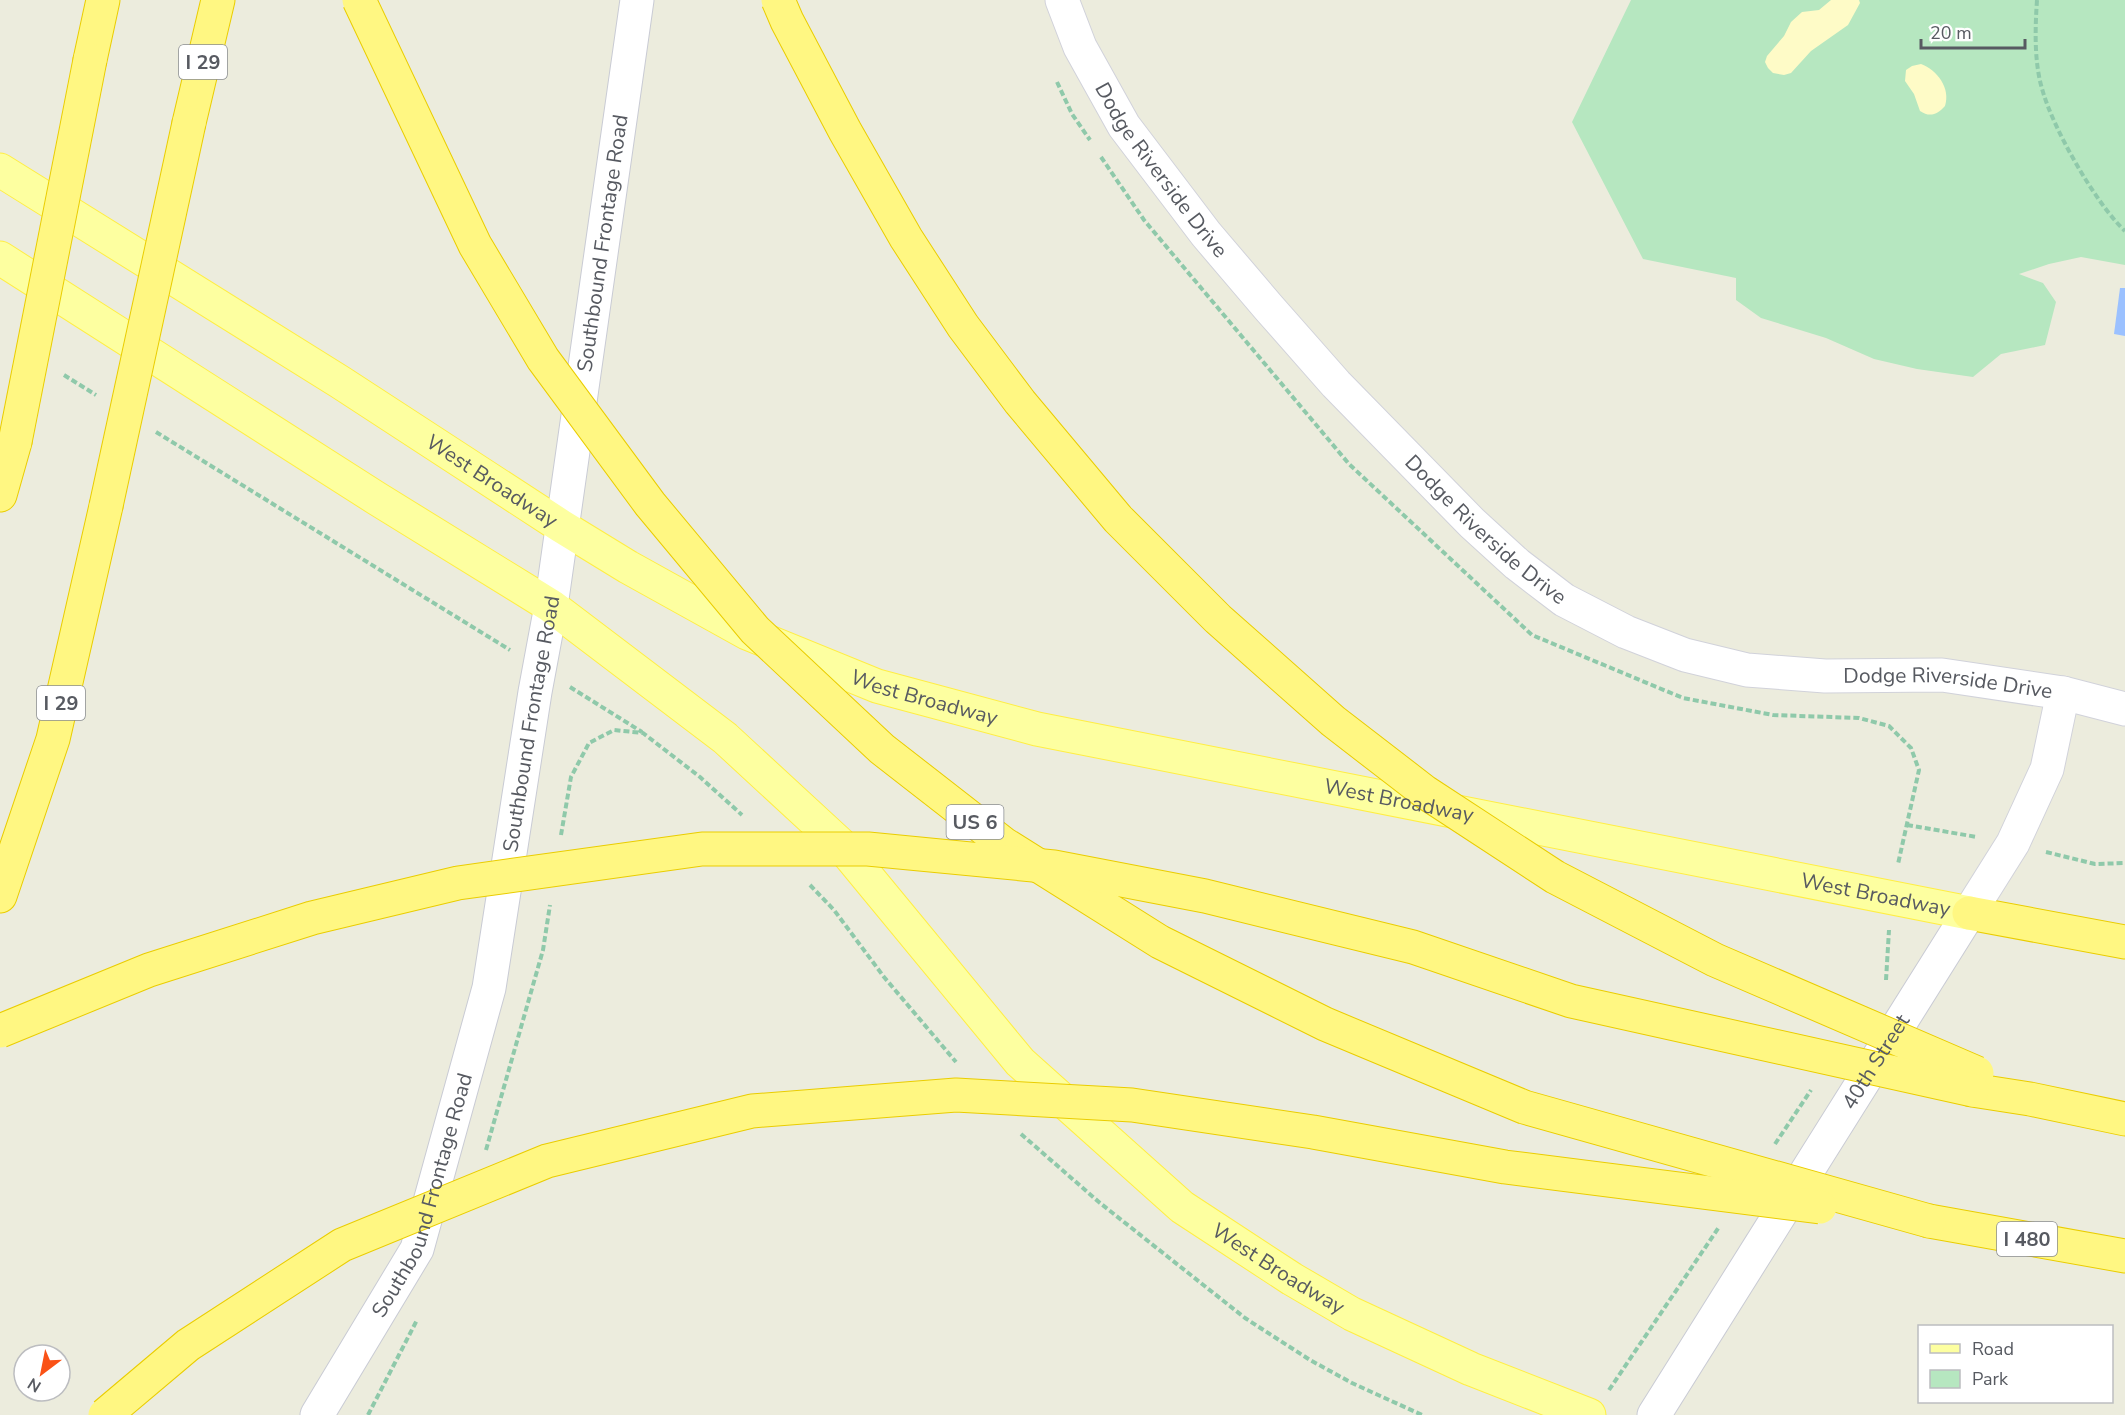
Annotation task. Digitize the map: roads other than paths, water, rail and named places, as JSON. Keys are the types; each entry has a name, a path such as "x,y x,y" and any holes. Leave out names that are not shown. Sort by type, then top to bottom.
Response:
{"highway":[{"path":"0,495 15,442 103,0"},
{"name":"I 29","path":"0,896 53,739 218,0"},
{"name":"US 6","path":"359,0 475,245 543,359 650,504 755,630 882,749 1004,844 1160,942 1325,1024 1524,1107 1929,1221"},
{"path":"778,0 845,131 906,238 963,326 1020,402 1118,519 1218,619 1333,721 1416,785 1555,877 1715,960 1974,1082"},
{"path":"0,1031 149,970 312,918 458,883 702,849 868,849 1054,867 1205,896 1413,947 1571,1001 1974,1082 2030,1099 2125,1119"},
{"path":"1969,913 2125,942"},
{"path":"105,1415 188,1346 342,1245 547,1161 752,1111 956,1095 1132,1105 1313,1132 1505,1167 1929,1221"},
{"name":"I 480","path":"1929,1221 2125,1257"}],"main road":[{"name":"West Broadway","path":"0,170 340,382 628,567 747,633 877,686 1037,729 1969,913"},
{"name":"West Broadway","path":"0,258 376,498 551,606 725,738 841,845 1020,1062 1182,1207 1292,1279 1352,1314 1471,1369 1597,1405"}],"street":[{"name":"Southbound Frontage Road","path":"316,1415 417,1249 489,988 551,606 637,0"},
{"name":"Dodge Riverside Drive","path":"1062,0 1080,47 1124,126 1227,259 1329,376 1405,456 1517,564 1564,600 1626,632 1685,655 1747,670 1825,676 1942,675 2063,693 2125,709"},
{"name":"40th Street","path":"1653,1415 2013,843 2047,769 2063,693"}],"water":[{"path":"2120,288 2125,288 2125,336 2114,334"}]}
